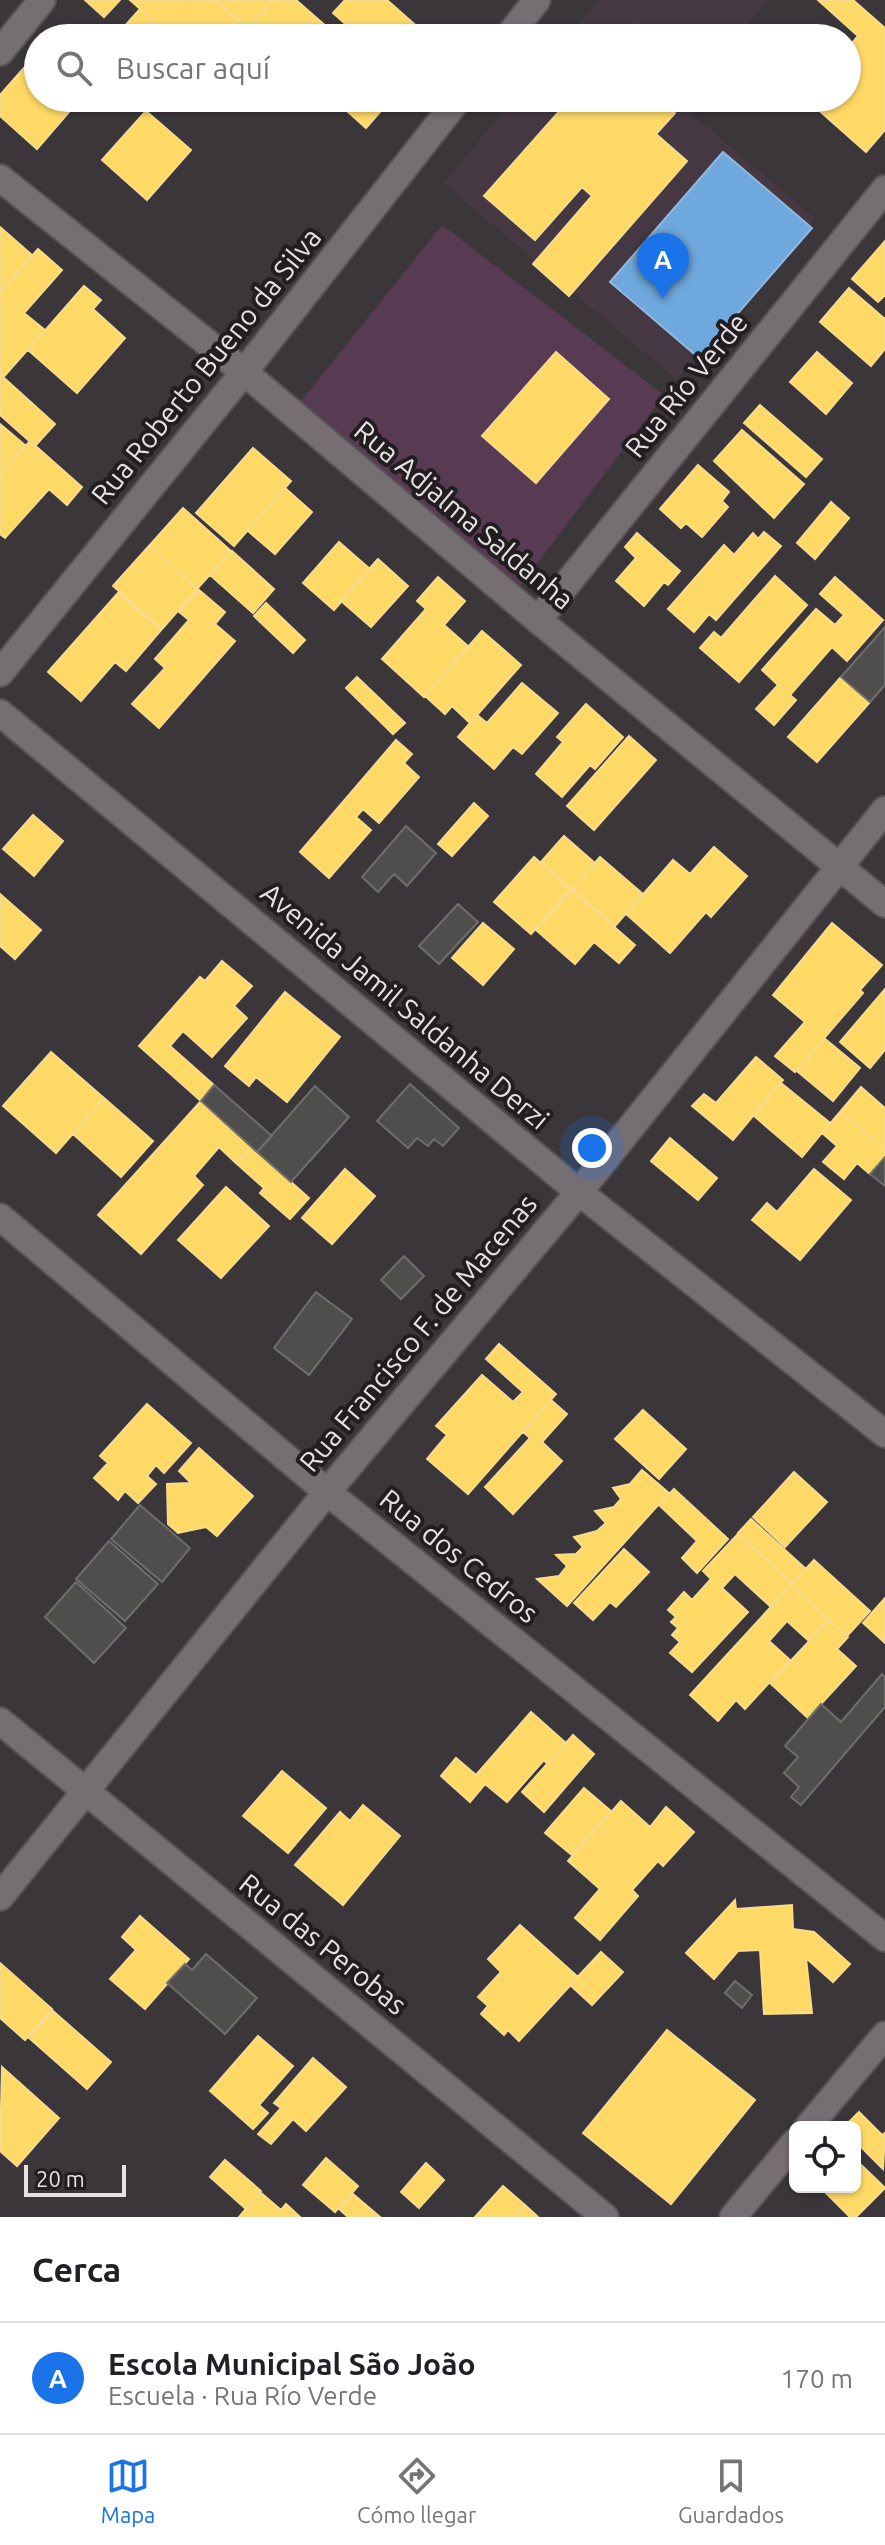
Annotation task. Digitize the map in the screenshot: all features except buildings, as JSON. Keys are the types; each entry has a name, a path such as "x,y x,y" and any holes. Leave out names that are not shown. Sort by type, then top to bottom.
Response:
{"street":[{"path":"0,52 42,0"},
{"path":"518,24 537,0"},
{"name":"Rua Roberto Bueno da Silva","path":"0,673 244,372 448,112"},
{"name":"Rua Adjalma Saldanha","path":"0,178 244,372 538,620 885,904"},
{"name":"Rua Río Verde","path":"538,620 885,189"},
{"name":"Avenida Jamil Saldanha Derzi","path":"0,713 579,1192 885,1434"},
{"name":"Rua Francisco F. de Macenas","path":"0,1897 327,1492 579,1192 885,810"},
{"name":"Rua dos Cedros","path":"0,1217 327,1492 885,1938"},
{"name":"Rua das Perobas","path":"0,1721 605,2217"},
{"path":"813,2121 885,2035"},
{"path":"733,2217 789,2149"}],"shaded area":[{"path":"599,0 768,0 748,24 578,24"},
{"path":"503,112 689,112 815,218 677,380 443,183"},
{"path":"442,225 664,395 518,589 294,410"}],"place":[{"name":"Escola Municipal São João","path":"663,299"}]}
